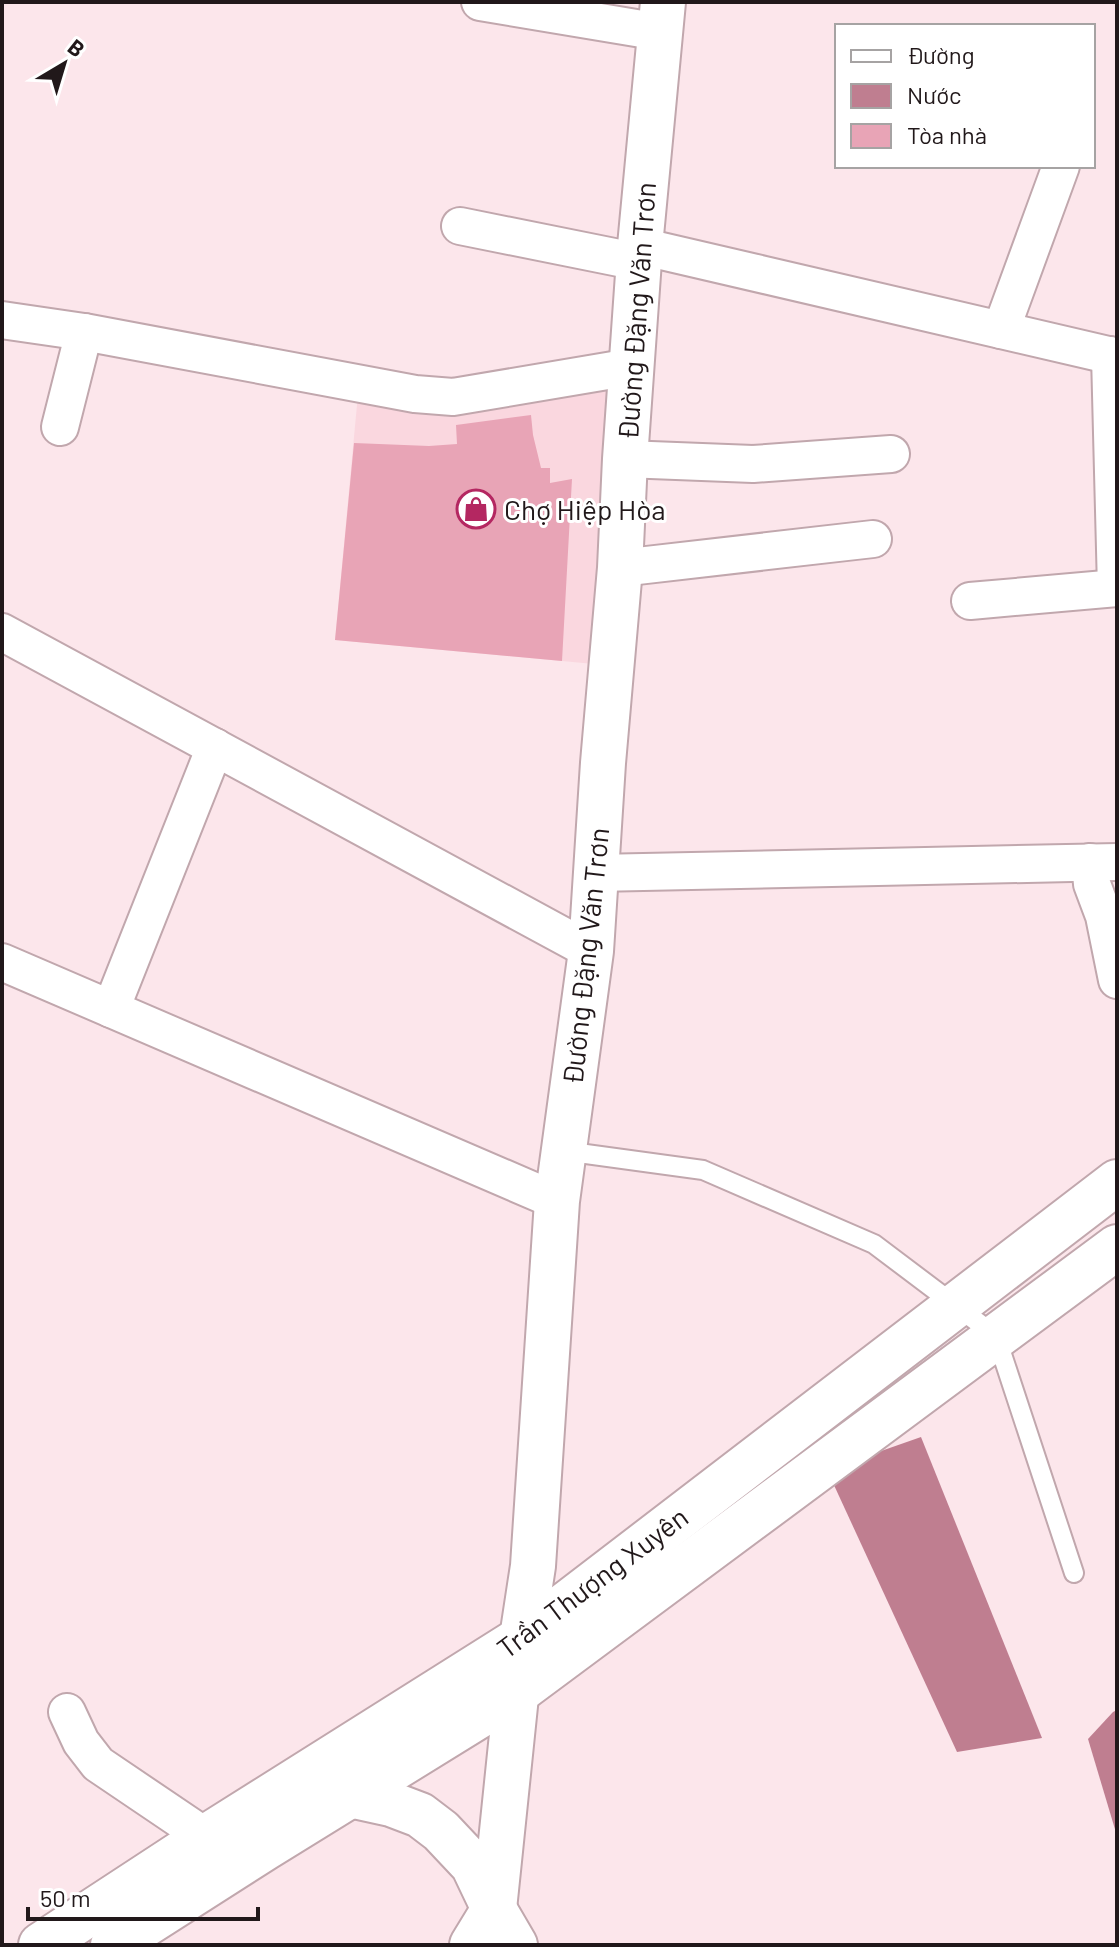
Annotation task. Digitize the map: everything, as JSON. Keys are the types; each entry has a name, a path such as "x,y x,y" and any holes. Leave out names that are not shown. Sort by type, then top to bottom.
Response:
{"main road":[{"name":"Đường Đặng Văn Trơn","path":"485,1937 533,1566 557,1201 591,951 620,568 631,367 662,17"},
{"name":"Trần Thượng Xuyên","path":"41,1945 522,1638 1117,1182"},
{"name":"Trần Thượng Xuyên","path":"113,1945 516,1693 1117,1247"},
{"path":"350,1795 391,1804 420,1815 441,1831 473,1865 485,1937"}],"street":[{"path":"480,2 662,17"},
{"path":"1001,330 1060,168"},
{"path":"460,226 640,254 1114,356 1116,588 970,601"},
{"path":"2,320 84,332 400,391 453,397 631,367"},
{"path":"60,427 84,332"},
{"path":"625,459 753,464 891,454"},
{"path":"620,568 873,539"},
{"path":"5,641 215,747 591,951"},
{"path":"111,1009 215,747"},
{"path":"595,873 1103,862 1092,884 1104,916 1117,980"},
{"path":"2,962 557,1201"},
{"path":"67,1712 81,1742 98,1764 206,1837"}],"lane":[{"path":"564,1151 703,1170 874,1244 996,1336 1074,1573"}],"shaded area":[{"name":"Chợ Hiệp Hòa","path":"613,382 594,664 335,640 358,394"}],"water":[{"path":"921,1437 1042,1738 957,1752 827,1470"},
{"path":"1117,1710 1117,1836 1088,1739"}],"building":[{"name":"Chợ Hiệp Hòa","path":"531,415 541,468 550,468 550,483 572,479 562,661 335,640 354,443 457,444 456,425"}],"place":[{"name":"Chợ Hiệp Hòa","path":"476,509"}]}
